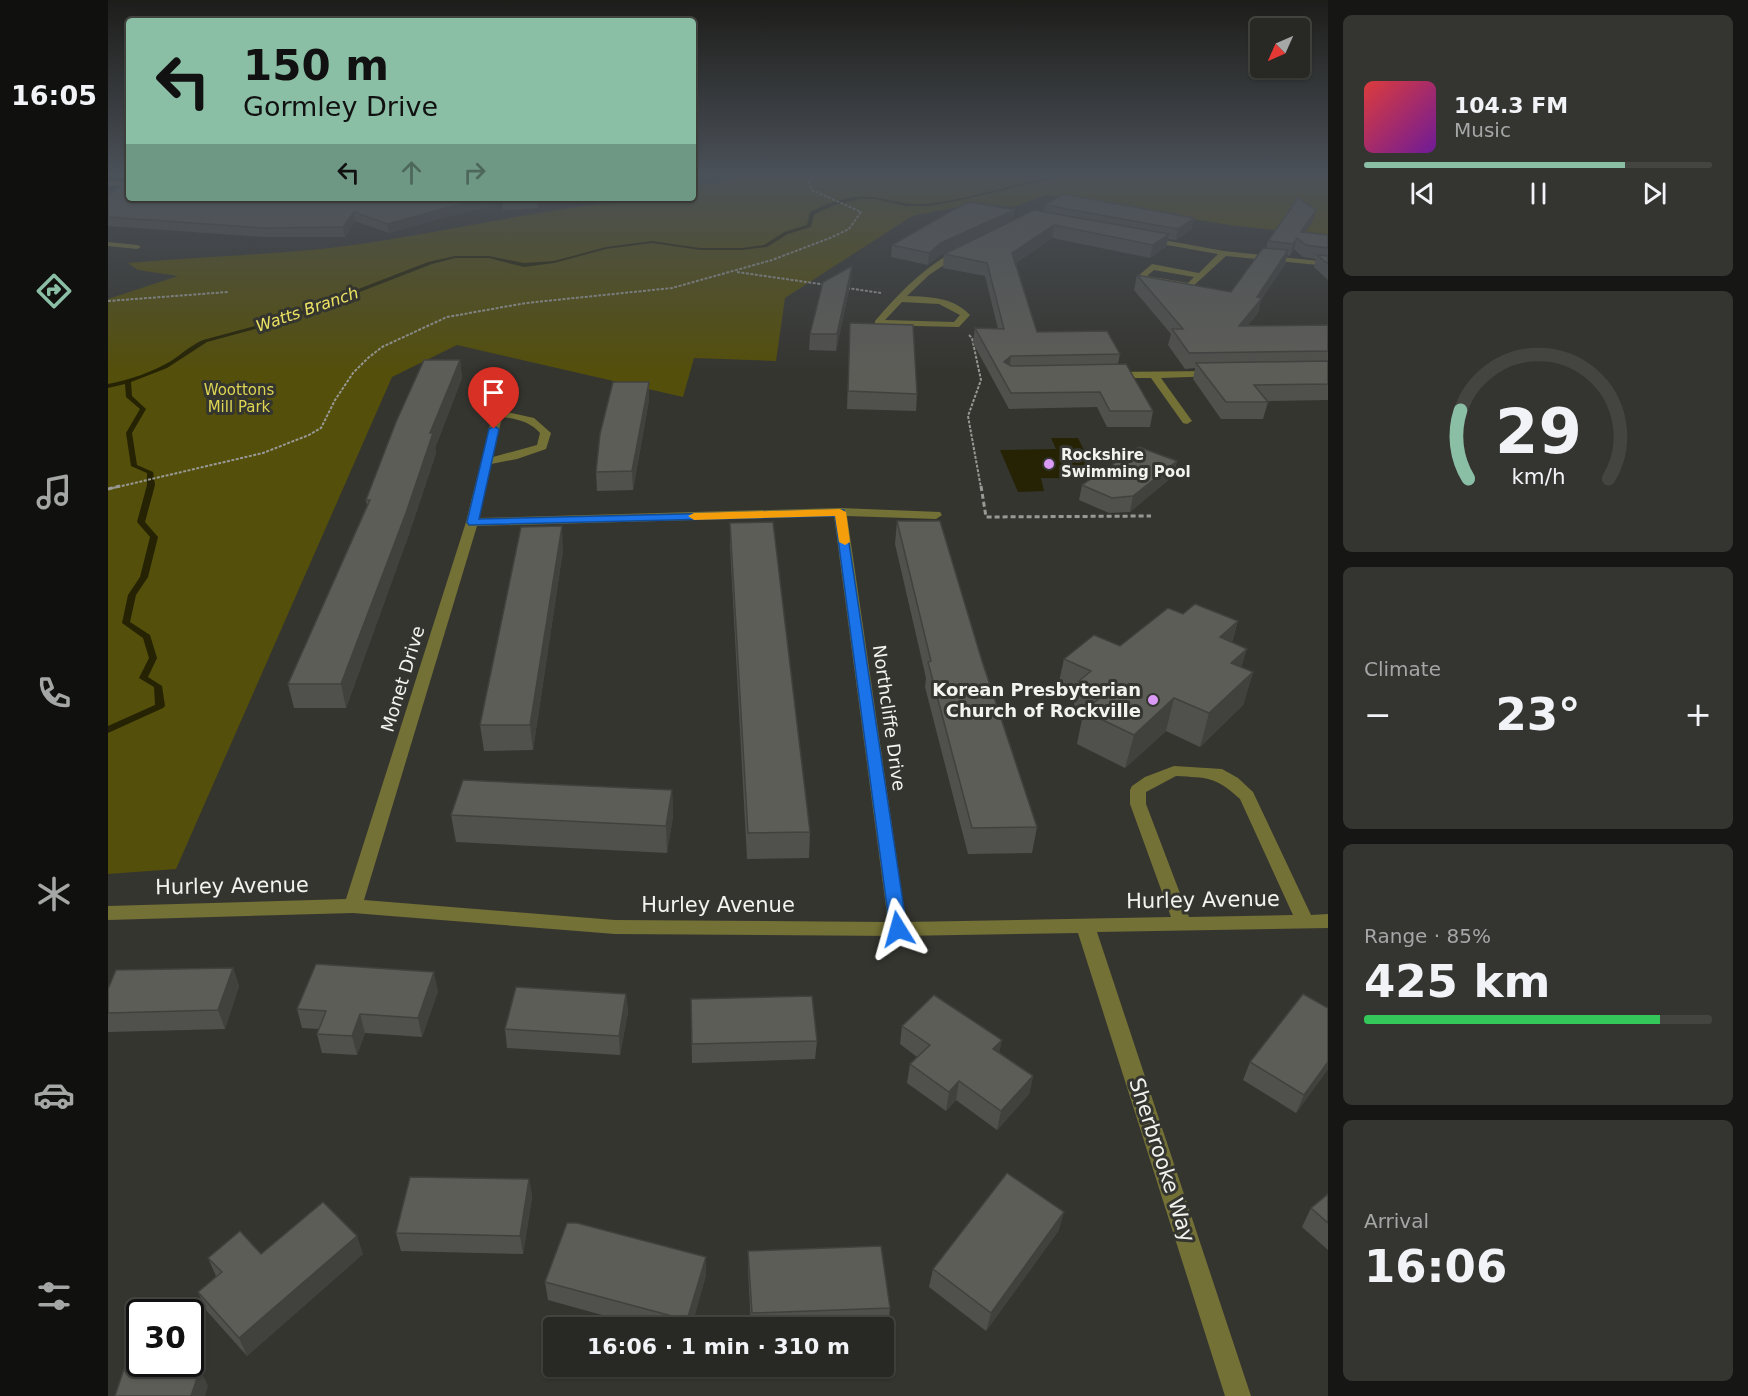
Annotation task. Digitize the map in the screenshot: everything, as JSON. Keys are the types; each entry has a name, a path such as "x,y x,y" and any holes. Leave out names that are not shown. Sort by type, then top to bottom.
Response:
{"street":[{"path":"1157,241 1224,253 1328,264"},
{"path":"108,244 137,247"},
{"path":"900,297 953,304 965,315 956,325 878,323 900,297 944,259 966,249"},
{"path":"1201,276 1152,267 1141,277 1190,286 1201,276 1224,253"},
{"path":"1099,375 1224,374"},
{"path":"1154,375 1187,421"},
{"name":"Monet Drive","path":"353,906 472,522 486,462"},
{"path":"472,522 840,512 936,515"},
{"name":"Northcliffe Drive","path":"840,512 898,929"},
{"path":"1182,923 1138,804 1138,790 1151,781 1174,771 1216,773 1232,782 1247,796 1305,922"},
{"name":"Hurley Avenue","path":"108,913 353,906 615,927 898,929 1328,921"},
{"name":"Sherbrooke Way","path":"1085,925 1238,1396"}],"path":[{"path":"108,489 263,453 309,435 321,428 335,400 353,373 368,358 382,347 403,336 447,317 526,303 672,288 791,253 820,241"},
{"path":"733,271 830,285"},
{"path":"842,287 900,297"},
{"path":"108,301 228,292"},
{"path":"956,325 972,338 981,380 968,416 986,517 1151,516"}],"green space":[{"name":"Woottons Mill Park","path":"381,241 873,241 785,298 776,361 694,358 683,397 457,345 392,377 176,869 108,874 108,299 178,276 138,270 128,263 346,246"}],"shaded area":[{"name":"Rockshire Swimming Pool","path":"1051,438 1078,438 1098,479 1041,478 1044,491 1018,492 1000,450 1056,449"}],"building":[{"path":"899,241 945,241 929,253 892,245"},
{"path":"970,241 1030,241 1012,253 1037,332 1107,331 1120,354 1011,356 1004,362 1011,366 1126,364 1153,411 1110,411 1100,392 1011,393 975,328 1004,329 987,263 944,254"},
{"path":"1134,241 1159,241 1153,245"},
{"path":"1269,241 1295,241 1293,244"},
{"path":"1301,241 1328,241 1328,248 1306,245"},
{"path":"1263,248 1288,250 1257,297 1262,298 1239,326 1328,325 1328,351 1189,353 1172,329 1183,329 1137,275 1231,292"},
{"path":"1317,255 1328,256 1328,264"},
{"path":"852,266 837,334 810,334 823,282"},
{"path":"850,323 913,325 917,394 848,391"},
{"path":"424,360 460,360 430,433 433,433 406,513 341,684 288,684 370,500 366,500 396,422"},
{"path":"1328,361 1328,384 1254,385 1268,402 1226,402 1196,363"},
{"path":"613,382 649,382 632,471 596,472 600,434"},
{"path":"1139,447 1177,461 1133,496 1112,498 1082,485"},
{"path":"897,521 940,521 982,661 1037,827 972,828 928,662 931,661"},
{"path":"773,522 810,832 748,833 730,523"},
{"path":"562,526 530,725 480,725 521,527"},
{"path":"1195,604 1238,621 1220,637 1247,649 1231,663 1253,672 1209,713 1174,698 1134,735 1084,711 1106,693 1079,681 1091,671 1064,659 1094,635 1120,646 1168,608 1183,614"},
{"path":"463,780 672,790 666,826 451,815"},
{"path":"316,964 434,972 418,1018 360,1014 352,1036 317,1034 326,1011 297,1009"},
{"path":"233,968 218,1010 108,1013 108,989 116,970"},
{"path":"516,987 626,994 619,1036 505,1029"},
{"path":"1303,994 1328,1008 1328,1062 1304,1095 1250,1062"},
{"path":"934,995 1002,1040 993,1049 1033,1076 1001,1111 959,1081 949,1092 910,1064 930,1045 902,1026"},
{"path":"812,996 817,1041 692,1044 691,999"},
{"path":"1007,1173 1064,1212 991,1313 933,1269"},
{"path":"410,1177 529,1179 520,1236 396,1233"},
{"path":"1328,1194 1328,1223 1311,1208"},
{"path":"323,1202 357,1236 239,1338 198,1292 222,1272 208,1258 240,1231 261,1254"},
{"path":"567,1223 577,1223 706,1257 688,1317 676,1317 545,1282"},
{"path":"881,1246 890,1308 752,1313 748,1251"},
{"path":"124,1369 126,1369 126,1377 197,1377 191,1396 115,1396"}],"waterway":[{"name":"Watts Branch","path":"108,386 156,371 205,341 283,320 430,263 455,257 489,257 524,265 554,262 606,248 652,242 700,249 742,249 765,246 773,241"},
{"path":"108,730 160,706 158,686 143,678 153,658 147,637 126,623 132,595 144,577 154,537 141,522 151,485 150,472 134,466 129,433 143,409 129,397 128,382"}],"slow traffic":[{"path":"694,516 840,512 845,542"}],"place":[{"name":"Rockshire Swimming Pool","path":"1049,464"},
{"name":"Korean Presbyterian Church of Rockville","path":"1153,700"}],"route":[{"path":"494,429 472,522 840,512 898,929"}]}
